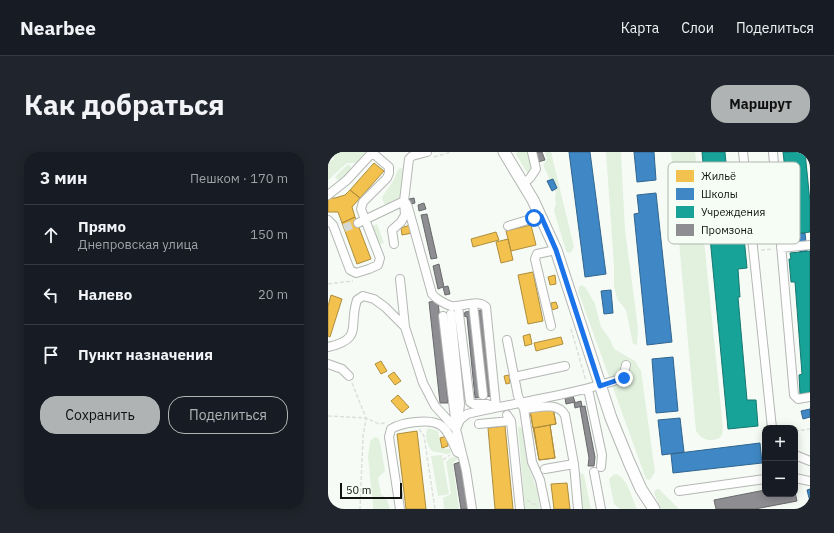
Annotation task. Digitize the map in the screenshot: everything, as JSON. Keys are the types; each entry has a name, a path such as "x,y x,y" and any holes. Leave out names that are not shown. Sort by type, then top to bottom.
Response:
{"main road":[{"path":"504,152 524,183 556,250 600,386 629,462 641,489 654,509"}],"street":[{"path":"394,244 392,230 401,222 405,215 404,201 409,159 412,156 427,152"},
{"path":"524,183 536,170 532,152"},
{"path":"743,152 744,162"},
{"path":"773,152 774,162"},
{"path":"328,195 347,180 367,156 376,155 389,167 389,173 382,183 363,202 361,209 361,222 380,258 378,265 356,273 350,270 336,231 328,220"},
{"path":"361,222 404,201"},
{"path":"404,201 408,207 430,291 435,297 452,306 483,304 486,307 496,407"},
{"path":"508,226 541,216"},
{"path":"336,231 344,228"},
{"path":"752,244 772,425"},
{"path":"781,244 794,395 798,399 810,397"},
{"path":"781,248 810,245"},
{"path":"551,326 535,259 537,254 556,250"},
{"path":"400,279 405,327 423,383 435,406 456,430"},
{"path":"328,347 349,339 353,331 355,306 357,300 363,296 374,299 385,307 405,327"},
{"path":"473,304 484,395"},
{"path":"458,306 470,402 473,404 487,404 496,407"},
{"path":"447,315 456,430 466,470 472,509"},
{"path":"507,340 518,396 523,406 532,462 540,480 545,507"},
{"path":"328,364 342,369 349,376"},
{"path":"523,406 600,386 624,378 626,365"},
{"path":"514,377 565,366"},
{"path":"588,389 602,455 601,467"},
{"path":"456,430 460,420 467,414 496,407 555,406 561,408 565,415 574,464 578,509"},
{"path":"479,424 509,418 520,509"},
{"path":"400,509 390,437 392,429 403,424 423,421 436,422 449,433 457,452 462,454"},
{"path":"798,456 810,461"},
{"path":"545,469 574,464"},
{"path":"594,472 601,509"},
{"path":"679,491 762,479"},
{"path":"798,479 810,481"}],"path":[{"path":"753,250 781,248"},
{"path":"328,284 351,282 357,279"},
{"path":"571,328 588,389"},
{"path":"349,376 366,418 363,437 360,509"},
{"path":"328,416 366,418 379,424"},
{"path":"417,428 424,436 435,509"},
{"path":"798,431 810,429"},
{"path":"518,491 533,504 545,507"},
{"path":"802,509 810,505"}],"green space":[{"path":"338,152 369,152 356,163 347,163 328,180 328,163 334,159 334,155"},
{"path":"517,152 527,152 533,170 528,174 516,154"},
{"path":"545,152 551,152 574,247 569,253 566,251 554,211 556,193 543,165 547,159"},
{"path":"606,152 621,152 625,230 638,328 636,345 633,344 626,310 617,299 614,286"},
{"path":"671,152 695,152 696,162 672,162"},
{"path":"348,164 353,169 340,182 335,177"},
{"path":"400,168 404,169 401,197 385,205 382,198 393,182 397,171"},
{"path":"377,224 384,243 378,245 371,227"},
{"path":"679,244 704,244 723,428 722,436 714,440 705,439 696,431"},
{"path":"582,285 586,288 595,304 601,327 610,339 614,349 635,361 641,371 655,472 650,480 646,479 578,291 579,287"},
{"path":"518,427 524,428 529,468 537,489 540,509 525,509"},
{"path":"428,428 438,431 441,448 450,449 451,453 446,454 432,451 427,440 426,434"},
{"path":"375,437 378,438 380,442 385,471 378,478 381,494 387,500 390,509 373,509 368,457 370,441"},
{"path":"442,455 449,494 438,496 431,456"},
{"path":"456,456 458,459 453,463 453,465 459,509 444,509 443,498 451,494 446,462 450,458"},
{"path":"577,470 584,475 591,509 581,509"},
{"path":"616,474 620,476 627,484 637,509 620,509 614,504 609,479"},
{"path":"656,489 659,489 679,509 662,509 659,506 654,493"}],"building: Жильё":[{"path":"374,163 384,171 360,198 350,190"},
{"path":"350,190 360,198 352,207 355,217 342,223 338,212 328,212 328,198 335,198 345,195"},
{"path":"355,217 371,259 357,264 342,223"},
{"path":"410,225 412,233 402,235 401,228"},
{"path":"531,225 536,245 511,251 506,231"},
{"path":"496,232 499,240 473,247 471,239"},
{"path":"508,239 513,260 501,263 496,242"},
{"path":"533,272 543,321 528,324 518,275"},
{"path":"555,275 556,284 550,285 548,277"},
{"path":"331,295 342,299 330,337 328,336 328,306"},
{"path":"556,302 558,308 552,310 551,303"},
{"path":"530,334 532,344 525,346 523,336"},
{"path":"561,337 563,344 536,351 534,343"},
{"path":"381,361 387,371 381,374 375,364"},
{"path":"394,372 401,381 395,385 388,376"},
{"path":"509,375 510,383 506,384 504,376"},
{"path":"398,395 409,407 402,413 391,401"},
{"path":"553,408 556,424 550,425 555,458 539,460 530,411"},
{"path":"553,408 556,424 533,428 530,411"},
{"path":"550,425 555,458 539,460 534,428"},
{"path":"505,426 513,509 495,509 488,428"},
{"path":"417,431 426,509 406,509 397,434"},
{"path":"447,436 448,446 442,448 440,438"},
{"path":"567,483 570,509 554,509 551,484"}],"building: Школы":[{"path":"569,152 590,152 606,274 585,277"},
{"path":"634,152 654,152 656,180 637,182"},
{"path":"553,179 557,188 552,191 547,181"},
{"path":"656,193 672,342 647,345 634,214 639,213 637,195"},
{"path":"800,233 805,233 807,252 800,252"},
{"path":"611,290 613,313 604,314 601,291"},
{"path":"673,357 678,411 656,413 652,359"},
{"path":"810,409 810,417 803,419 801,411"},
{"path":"680,418 684,452 662,455 658,420"},
{"path":"760,443 762,463 673,473 671,454"},
{"path":"810,489 810,498 809,498 807,490"}],"building: Учреждения":[{"path":"702,152 725,152 726,162 703,162"},
{"path":"783,152 805,152 810,202 810,232 800,233 800,162 784,162"},
{"path":"711,244 745,244 747,268 738,269 740,297 738,297 747,400 756,400 758,426 728,429"},
{"path":"810,251 810,393 800,394 799,375 802,374 795,282 791,282 789,259 791,259 790,253"}],"building: Промзона":[{"path":"536,152 542,152 545,160 538,162"},
{"path":"414,198 415,203 411,204 409,199"},
{"path":"424,203 426,209 419,211 418,205"},
{"path":"427,214 437,258 431,259 421,215"},
{"path":"439,264 444,287 448,286 450,294 445,295 443,287 438,289 433,266"},
{"path":"438,301 448,403 440,403 429,302"},
{"path":"482,310 491,396 475,398 467,317 464,316 465,312"},
{"path":"573,396 575,402 566,404 565,398"},
{"path":"581,401 582,406 575,408 574,403"},
{"path":"585,406 595,457 594,466 588,466 589,458 580,407"},
{"path":"460,462 468,509 461,509 454,464"},
{"path":"762,491 762,497 796,497 797,501 755,509 716,509 714,500"}],"tunnel":[{"path":"344,228 358,223"}],"route":[{"path":"534,218 541,216 556,250 600,386 624,378"}]}
